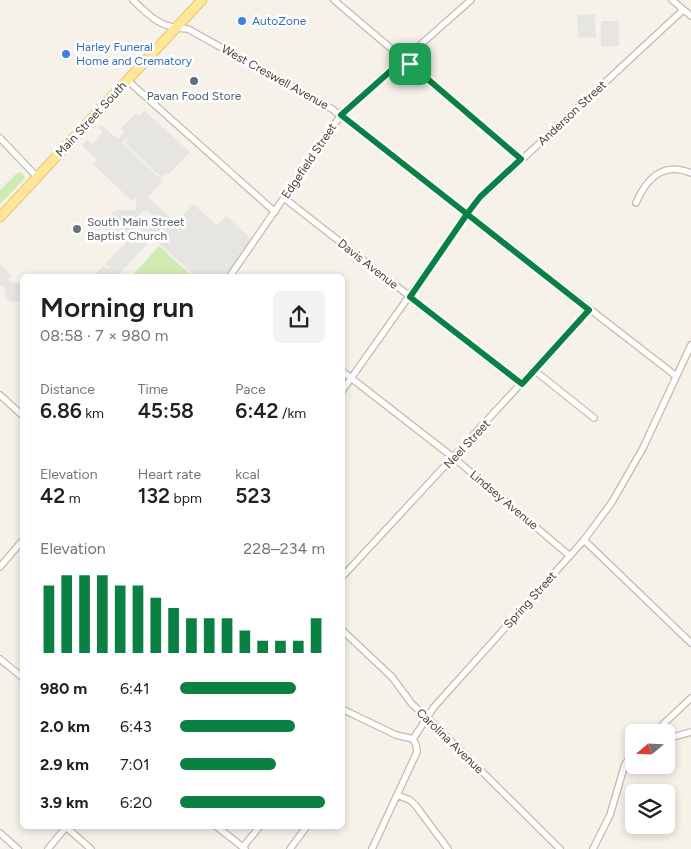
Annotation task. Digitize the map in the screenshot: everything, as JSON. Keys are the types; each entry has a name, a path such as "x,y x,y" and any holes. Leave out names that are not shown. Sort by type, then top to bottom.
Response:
{"main road":[{"name":"Main Street South","path":"0,217 202,0"}],"street":[{"name":"West Creswell Avenue","path":"133,0 153,20 175,29 188,29 341,115 676,376"},
{"path":"334,0 521,159"},
{"name":"Edgefield Street","path":"231,274 341,115 472,0"},
{"path":"672,0 691,16"},
{"name":"Anderson Street","path":"345,387 480,197 683,10"},
{"path":"127,80 275,212"},
{"path":"0,138 37,177"},
{"path":"636,203 645,184 663,171 677,168 691,173"},
{"name":"Davis Avenue","path":"284,198 522,384"},
{"name":"Neel Street","path":"345,574 589,310"},
{"name":"Spring Street","path":"372,849 417,752 413,739 426,717 584,540 612,502 631,471 691,345"},
{"path":"534,370 594,418"},
{"name":"Lindsey Avenue","path":"345,373 454,458 570,556"},
{"path":"0,395 20,413"},
{"path":"584,540 691,643"},
{"path":"0,567 20,550"},
{"name":"Carolina Avenue","path":"345,633 392,677 412,704 560,849"},
{"path":"1,663 20,676"},
{"path":"663,724 691,698"},
{"path":"345,710 396,735 413,739"},
{"path":"675,736 691,732"},
{"path":"593,849 610,815 625,764"},
{"path":"397,794 410,800 416,806 448,849"},
{"path":"48,849 65,829"},
{"path":"70,829 91,849"},
{"path":"220,829 244,848 258,829"},
{"path":"290,849 305,829"},
{"path":"0,833 18,849"}],"green space":[{"path":"20,172 25,178 0,204 0,190"},
{"path":"159,246 190,274 134,274"}],"shaded area":[{"path":"595,14 596,37 578,38 577,15"},
{"path":"601,21 619,21 619,46 601,46"},
{"path":"145,111 190,152 167,176 166,173 161,177 125,143 129,137 122,142 163,181 148,197 176,223 193,204 217,225 226,216 255,242 226,274 193,274 153,238 119,274 95,274 103,266 108,269 109,267 105,264 148,219 153,222 155,218 148,211 142,211 140,215 143,218 125,240 120,236 115,238 107,234 103,225 112,213 118,210 136,209 136,197 132,201 93,164 97,160 82,146 87,140 92,144 103,132 98,128 101,125 118,139 124,132 121,128 136,113 139,116"},
{"path":"0,264 12,276 8,279 10,282 20,284 20,302 9,301 5,295 4,286 0,287"}],"place":[{"name":"AutoZone","path":"242,21"},
{"name":"Harley Funeral Home and Crematory","path":"66,54"},
{"name":"Pavan Food Store","path":"194,81"},
{"name":"South Main Street Baptist Church","path":"77,229"}],"route":[{"path":"410,64 404,59 341,115 467,214 410,297 522,384 589,310 467,214 480,197 521,159 410,64"}]}
